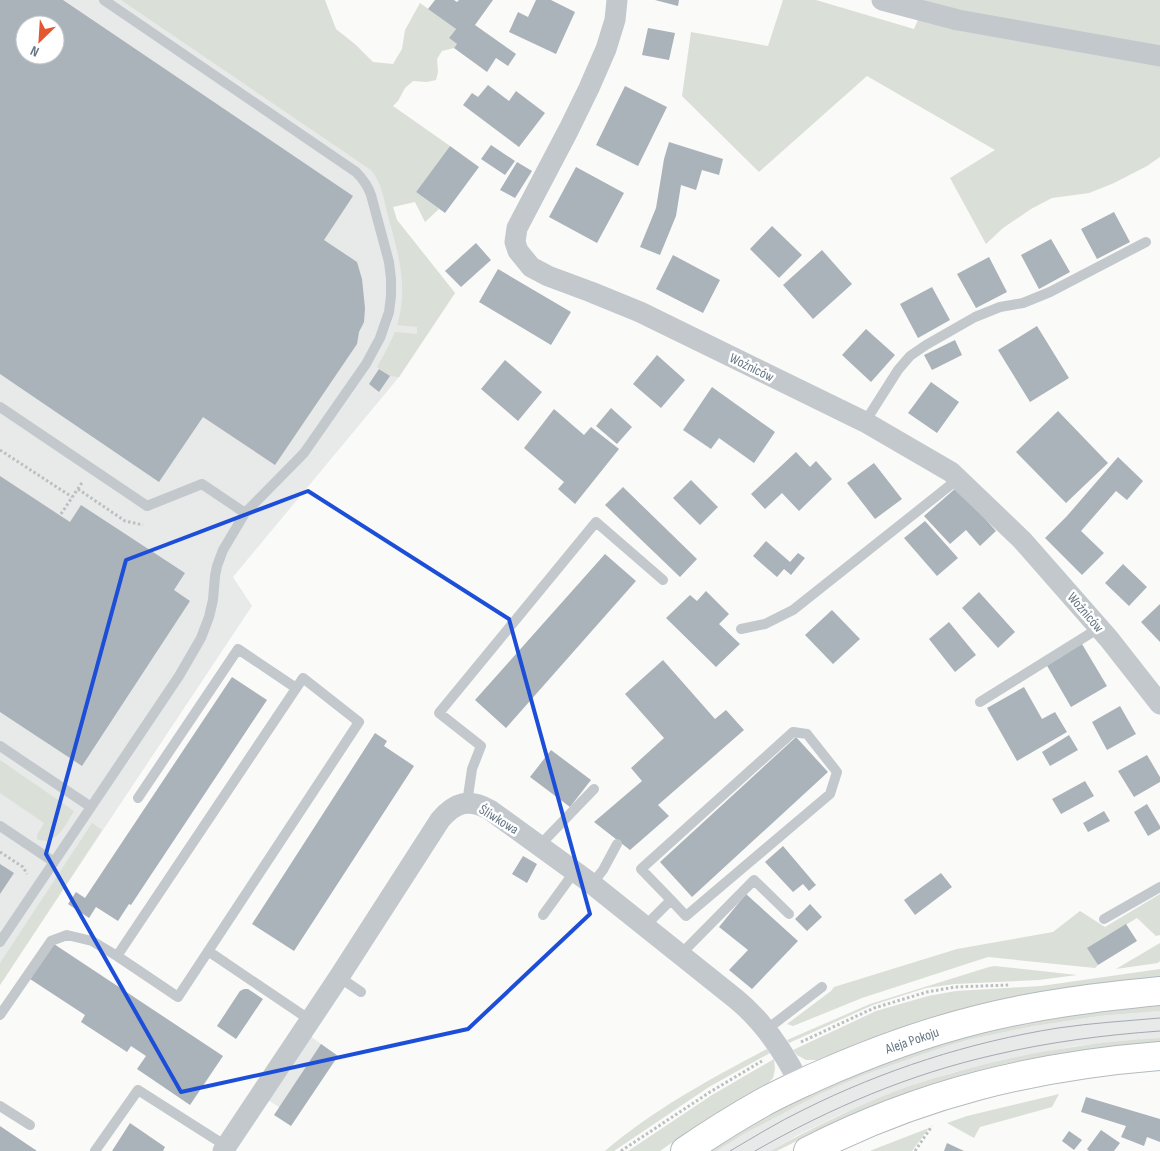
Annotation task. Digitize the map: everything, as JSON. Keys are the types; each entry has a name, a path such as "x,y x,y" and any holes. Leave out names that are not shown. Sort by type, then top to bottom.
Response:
{"main road":[{"name":"Aleja Pokoju","path":"684,1151 763,1102 800,1084 839,1066 933,1032 981,1018 1061,1004 1160,991"},
{"path":"808,1151 897,1111 1000,1080 1067,1066 1118,1059 1160,1056"}],"street":[{"name":"Woźniców","path":"617,0 615,20 606,49 589,88 517,228 515,242 518,251 531,267 548,276 640,312 865,422 951,472 1022,540 1100,628 1160,704"},
{"path":"882,0 958,20 1160,56"},
{"name":"Śliwkowa","path":"225,1148 339,977 440,820 453,807 468,803 474,803 490,810 575,871 743,1004 756,1017 787,1059 800,1084"}],"lane":[{"path":"0,942 179,676 201,638 209,618 217,566 224,550 245,513 304,453 366,364 380,338 389,312 391,296 388,262 371,195 363,179 356,172 104,0"},
{"path":"865,422 898,370 910,356 926,345 948,332 1000,307 1023,303 1050,292 1146,242"},
{"path":"0,407 147,506 202,484 245,513"},
{"path":"741,629 765,624 793,610 958,479"},
{"path":"468,803 472,769 481,746 439,713 596,522 663,580"},
{"path":"980,702 1100,628"},
{"path":"138,798 238,649 296,688"},
{"path":"0,1015 51,941 67,935 92,941 178,996 359,722 303,678 117,956"},
{"path":"793,732 807,734 837,772 830,794 686,916 671,900 641,869 793,732"},
{"path":"0,746 91,807"},
{"path":"539,846 594,789"},
{"path":"0,826 54,862"},
{"path":"592,884 603,870 617,844"},
{"path":"543,915 575,871"},
{"path":"681,954 754,880 790,914"},
{"path":"1104,919 1160,887"},
{"path":"646,926 671,900"},
{"path":"208,951 310,1020"},
{"path":"339,977 361,992"},
{"path":"766,1030 822,987"},
{"path":"95,1151 138,1090 225,1148"},
{"path":"0,1106 30,1125"}],"path":[{"path":"0,450 72,498"},
{"path":"78,489 125,521 143,526"},
{"path":"0,852 23,867 27,873 26,880"},
{"path":"621,1151 710,1092 764,1060"},
{"path":"915,1151 935,1121"}],"highlighted area":[{"path":"308,491 509,619 590,914 468,1029 181,1092 46,854 126,560"}],"shaded area":[{"path":"0,0 175,0 373,148 397,220 455,293 399,377 233,577 252,606 0,985"},
{"path":"121,0 325,0 336,29 373,62 393,64 402,49 405,30 420,3 456,29 449,38 457,44 454,48 442,51 437,59 438,72 436,80 427,82 413,81 405,88 393,106 450,146 416,192 439,209 425,222 415,202 393,207 397,220 455,293 399,377 390,376 377,367 395,332 417,334 417,327 397,325 402,297 401,270 382,192 375,175 371,170"},
{"path":"783,0 816,0 914,29 926,1 923,0 1160,0 1160,157 1114,183 1089,193 1052,198 1031,209 1003,228 986,244 950,178 995,150 867,76 759,172 682,96 691,32 768,46"},
{"path":"0,760 74,811 64,828 55,837 44,841 37,839 37,835 44,823 0,793"},
{"path":"92,823 102,830 0,985 0,963"},
{"path":"1160,894 1160,935 1156,936 1137,918 1088,948 1098,965 1095,968 988,957 862,998 793,1026 787,1024 834,987 957,949 1053,932 1080,911 1105,927"},
{"path":"1160,943 1160,961 1158,963 1116,969"},
{"path":"995,966 1077,975 1039,980 955,984 926,988 873,1005 789,1043 787,1040 870,1004"},
{"path":"1160,969 1160,978 1055,990 1002,999 966,1008 892,1031 817,1060 806,1060 797,1055 793,1050 876,1011 928,996 956,991 1041,986"},
{"path":"1160,1004 1160,1011 1100,1016 1034,1026 967,1040 935,1050 864,1075 820,1094 744,1134 717,1151 709,1151 756,1122 805,1097 852,1076 924,1049 1018,1025 1079,1014"},
{"path":"1160,1011 1160,1038 1075,1046 951,1073 837,1116 770,1151 717,1151 744,1134 820,1094 864,1075 935,1050 967,1040 1034,1026 1100,1016"},
{"path":"310,1036 338,1056 296,1118 268,1100"},
{"path":"1160,1038 1160,1042 1075,1051 990,1067 894,1097 777,1151 770,1151 855,1108 907,1087 948,1074 1010,1058 1052,1050 1106,1042"},
{"path":"767,1049 770,1053 709,1087 614,1151 605,1151 663,1108 704,1083"},
{"path":"774,1059 775,1069 773,1078 766,1085 720,1111 660,1151 628,1151 712,1095"},
{"path":"1059,1094 1052,1107 980,1127 974,1138 947,1123 967,1116"},
{"path":"929,1128 912,1151 870,1151 872,1150"}],"building":[{"path":"0,0 63,0 353,196 324,240 357,262 362,279 365,308 364,322 359,332 357,344 275,465 203,417 159,482 0,374"},
{"path":"435,0 454,0 457,2 459,0 493,0 475,25 516,54 508,66 496,58 487,72 454,48 457,44 449,38 456,29 428,9"},
{"path":"536,0 551,0 575,12 556,54 509,32 518,12 528,17"},
{"path":"655,0 679,0 678,6"},
{"path":"648,28 675,33 669,60 642,55"},
{"path":"488,85 509,101 516,91 545,113 519,147 463,105 472,93 478,97"},
{"path":"625,86 667,107 638,166 596,145"},
{"path":"669,142 723,159 719,175 702,170 696,190 681,185 676,216 660,255 640,247 656,208 664,159"},
{"path":"491,145 515,161 505,175 481,159"},
{"path":"450,146 479,167 445,213 416,192"},
{"path":"517,162 532,171 515,198 500,190"},
{"path":"576,167 624,193 597,243 549,217"},
{"path":"1114,212 1130,242 1097,259 1081,229"},
{"path":"772,226 802,255 779,278 750,249"},
{"path":"1051,239 1070,272 1039,289 1021,255"},
{"path":"476,243 491,260 461,287 445,271"},
{"path":"822,250 852,284 813,319 783,285"},
{"path":"673,255 720,280 703,313 656,289"},
{"path":"989,257 1007,292 976,308 957,274"},
{"path":"498,269 571,312 551,345 479,302"},
{"path":"932,287 950,320 918,338 900,304"},
{"path":"1037,326 1069,378 1030,402 998,350"},
{"path":"866,329 895,355 871,382 842,355"},
{"path":"955,340 962,355 932,370 924,355"},
{"path":"657,355 685,380 661,408 633,384"},
{"path":"505,360 542,392 518,421 481,389"},
{"path":"379,369 390,376 379,392 369,384"},
{"path":"931,382 959,402 937,433 908,413"},
{"path":"712,387 775,432 754,463 719,438 711,449 683,430"},
{"path":"611,408 632,427 617,444 596,426"},
{"path":"554,409 584,435 591,427 619,449 575,504 558,489 564,482 524,448"},
{"path":"1058,411 1108,463 1066,503 1016,452"},
{"path":"796,452 810,467 816,461 832,479 799,511 782,493 765,509 751,494"},
{"path":"1118,457 1143,481 1127,500 1116,491 1081,531 1104,553 1082,575 1045,538 1067,516"},
{"path":"874,463 902,499 875,519 847,483"},
{"path":"0,476 70,522 81,505 185,573 174,590 190,601 82,766 0,712"},
{"path":"691,480 718,507 700,525 673,498"},
{"path":"623,487 697,559 680,577 605,505"},
{"path":"957,487 996,531 980,546 966,530 950,544 924,516"},
{"path":"925,521 958,558 937,576 904,538"},
{"path":"766,541 790,562 798,553 805,558 791,575 784,569 777,577 753,556"},
{"path":"605,554 636,581 506,728 475,700"},
{"path":"1123,564 1147,587 1129,606 1105,583"},
{"path":"706,591 729,614 719,624 740,644 716,667 666,618 690,595 697,601"},
{"path":"979,592 1015,632 998,648 962,608"},
{"path":"1160,604 1160,642 1141,622"},
{"path":"832,610 860,639 833,664 805,635"},
{"path":"949,622 976,655 955,672 929,639"},
{"path":"1082,644 1107,686 1071,707 1046,664"},
{"path":"663,660 715,719 726,710 744,730 658,805 669,816 630,850 594,822 642,781 631,768 664,738 625,694"},
{"path":"232,677 267,700 131,905 129,904 118,921 96,907 89,918 68,904 76,892 85,898"},
{"path":"1024,687 1042,719 1055,712 1067,732 1017,761 987,708"},
{"path":"1120,706 1136,734 1107,750 1092,722"},
{"path":"375,733 387,741 384,746 414,766 294,951 252,924"},
{"path":"1069,735 1078,750 1050,766 1042,752"},
{"path":"796,737 828,772 692,897 660,862"},
{"path":"551,750 591,780 570,807 530,777"},
{"path":"1147,755 1160,777 1160,782 1134,797 1118,771"},
{"path":"1085,781 1094,796 1061,814 1052,799"},
{"path":"1147,804 1160,826 1160,829 1148,836 1134,812"},
{"path":"1104,811 1110,821 1088,832 1083,823"},
{"path":"783,846 816,885 809,891 803,884 793,892 765,862"},
{"path":"523,856 537,864 527,883 512,874"},
{"path":"0,864 14,873 0,894"},
{"path":"941,873 952,887 915,915 904,900"},
{"path":"746,894 798,941 752,989 729,970 748,950 719,927"},
{"path":"810,904 822,917 807,931 795,919"},
{"path":"1126,924 1137,941 1098,965 1087,948"},
{"path":"54,944 223,1056 190,1105 137,1069 146,1056 131,1046 127,1052 81,1022 85,1015 30,979"},
{"path":"248,989 263,999 236,1039 217,1026 240,991"},
{"path":"321,1044 338,1056 291,1126 274,1115"},
{"path":"1086,1097 1160,1119 1160,1142 1147,1137 1144,1146 1121,1137 1126,1126 1081,1112"},
{"path":"130,1123 165,1147 163,1151 112,1151"},
{"path":"0,1126 37,1151 0,1151"},
{"path":"1101,1130 1120,1143 1114,1151 1089,1151 1087,1149"},
{"path":"1069,1131 1082,1140 1074,1150 1062,1141"},
{"path":"947,1143 964,1151 944,1151"}],"tram line":[{"path":"730,1151 784,1120 833,1096 864,1082 928,1059 992,1041 1058,1028 1160,1018"},
{"path":"755,1151 841,1107 901,1082 932,1072 1035,1046 1097,1037 1160,1031"}]}
